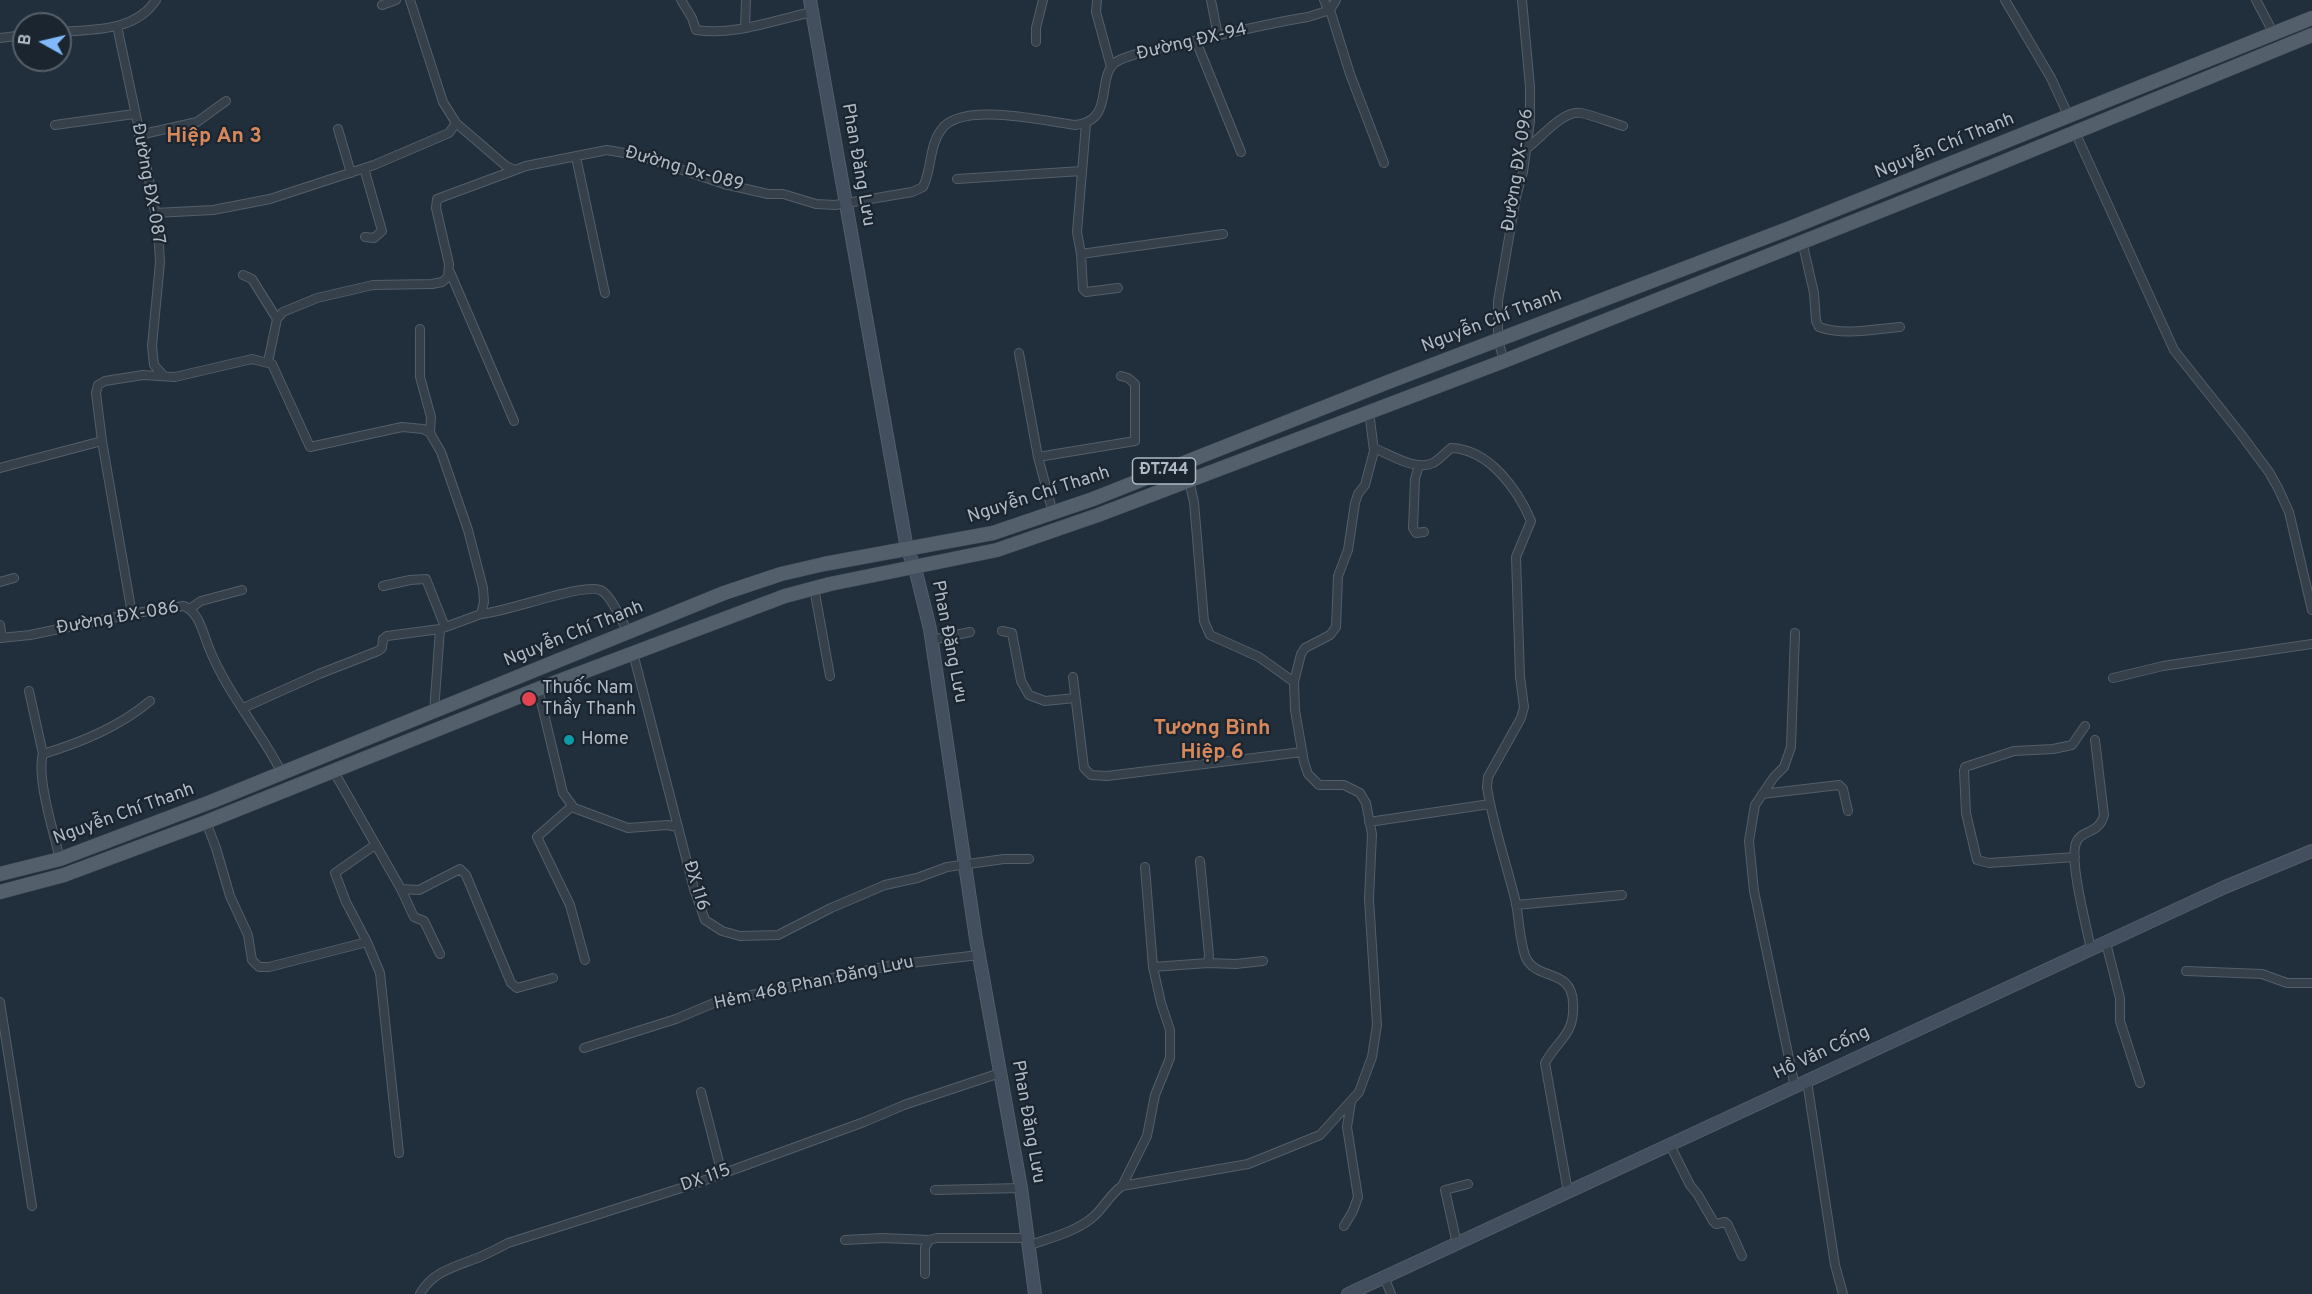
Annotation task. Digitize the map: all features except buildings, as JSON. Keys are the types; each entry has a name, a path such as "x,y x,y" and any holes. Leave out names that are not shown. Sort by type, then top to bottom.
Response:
{"main road":[{"name":"Nguyễn Chí Thanh","path":"0,874 60,859 282,773 724,593 781,574 824,564 993,533 1093,499 1790,228 2312,18"},
{"path":"2274,34 2281,48"},
{"name":"Nguyễn Chí Thanh","path":"0,892 64,875 206,822 538,689 785,596 997,550 1098,515 1504,361 2312,35"},
{"path":"2069,117 2075,132"},
{"path":"1183,464 1189,481"},
{"path":"434,712 441,729"},
{"path":"60,859 64,875"}],"street":[{"path":"72,31 117,27 139,18 156,0"},
{"path":"382,5 396,0"},
{"path":"410,0 443,102 456,123 507,166 516,170"},
{"path":"681,0 693,18 696,30 731,31 811,6"},
{"path":"745,27 746,0"},
{"path":"1036,42 1036,28 1043,0"},
{"path":"845,204 912,192 923,187 929,176 939,132 948,121 972,116 1006,115 1075,125 1086,124 1092,120 1099,111 1106,88 1108,70 1111,68 1096,12 1097,0"},
{"path":"1211,0 1218,36"},
{"path":"1324,0 1384,163"},
{"path":"1329,10 1336,0"},
{"name":"Đường ĐX-096","path":"1504,361 1498,340 1498,301 1530,121 1530,87 1522,0"},
{"path":"2005,0 2051,78 2069,117"},
{"path":"2256,0 2274,34"},
{"name":"Phan Đăng Lưu","path":"811,6 907,549 915,568 931,640 979,955 1021,1188 1035,1294"},
{"name":"Đường ĐX-94","path":"1111,68 1116,62 1149,51 1308,17 1329,10"},
{"name":"Đường ĐX-087","path":"117,27 155,213 160,262 152,346 154,365 163,375"},
{"path":"1196,40 1241,152"},
{"path":"139,135 197,122 226,101"},
{"path":"1526,148 1561,117 1579,112 1623,126"},
{"path":"55,125 135,114"},
{"path":"155,213 213,210 270,199 364,168 448,133 456,123"},
{"path":"1086,124 1077,232 1083,289 1086,292 1118,288"},
{"path":"338,129 351,173"},
{"path":"2075,132 2174,350 2240,433 2278,488 2291,519 2312,610"},
{"name":"Đường Dx-089","path":"448,268 436,208 437,199 516,170 598,151 618,150 724,184 768,194 783,194 816,204 845,204"},
{"path":"576,157 605,293"},
{"path":"364,168 382,231 374,238 364,237"},
{"path":"957,179 1082,171"},
{"path":"1081,254 1223,234"},
{"path":"1802,241 1819,327 1834,331 1900,327"},
{"path":"268,362 277,319 283,312 317,298 373,285 442,282 448,278 448,268"},
{"path":"448,268 514,421"},
{"path":"243,275 252,279 277,319"},
{"path":"420,329 420,377 431,417 430,433"},
{"path":"1019,353 1038,457 1053,513"},
{"path":"132,614 98,416 98,385 105,381 142,375 180,376 252,359 268,362 277,371 310,447 402,428 423,429 430,433 441,452 468,530 483,588 484,602 481,614"},
{"path":"1038,457 1135,441 1135,384 1128,378 1120,376"},
{"path":"845,1240 883,1238 929,1240 938,1238 1028,1242 1071,1230 1093,1217 1122,1186 1248,1164 1320,1135 1359,1092 1372,1057 1377,1025 1369,899 1372,834 1366,803 1360,793 1344,785 1318,786 1308,774 1295,710 1294,682 1301,654 1305,648 1330,635 1336,627 1338,576 1348,550 1355,503 1365,485 1374,448 1369,411"},
{"path":"0,468 102,441"},
{"path":"1374,448 1425,466 1436,462 1451,448 1460,448 1485,460 1498,470 1527,510 1532,521 1516,557 1520,677 1524,707 1521,718 1488,777 1487,787 1516,904 1526,958 1536,968 1567,983 1573,1001 1573,1024 1545,1063 1568,1192"},
{"path":"1419,465 1415,478 1413,528 1416,533 1424,532"},
{"path":"1189,481 1194,502 1204,621 1209,635 1260,657 1294,682"},
{"path":"0,582 14,578"},
{"path":"383,586 426,579 443,628 434,712"},
{"path":"243,708 378,651 382,648 383,639 387,636 443,628 481,614 499,612 557,595 592,588 601,590 608,596 628,632"},
{"path":"814,588 830,676"},
{"path":"191,608 201,601 242,591"},
{"name":"Đường ĐX-086","path":"1,638 30,635 132,614 184,606 191,608 196,614 215,664 282,773"},
{"path":"0,625 1,638"},
{"path":"1002,631 1012,633 1021,681 1029,695 1045,701 1075,698"},
{"path":"931,640 970,632"},
{"path":"1795,633 1791,747 1784,766 1755,805 1749,841 1755,891 1795,1087"},
{"path":"2113,678 2163,666 2312,644"},
{"name":"ĐX 116","path":"633,653 694,889 705,920 722,931 740,936 778,935 831,908 885,885 965,864 1004,859 1029,859"},
{"path":"1073,676 1084,768 1091,775 1107,776 1302,753"},
{"path":"538,689 563,793 574,808 628,828 667,825 678,827"},
{"path":"29,692 43,754 40,762 42,779 60,859"},
{"path":"43,754 94,736 134,714 150,701"},
{"path":"2075,857 1989,863 1977,860 1966,813 1964,771 1965,767 2014,751 2053,749 2072,745 2085,726"},
{"path":"2091,950 2075,857 2075,845 2079,837 2097,829 2102,824 2104,815 2095,740"},
{"path":"333,770 401,889 414,917 424,921 440,954"},
{"path":"1762,794 1839,785 1843,789 1848,810"},
{"path":"1370,822 1490,804"},
{"path":"572,806 537,837 570,905 585,960"},
{"path":"206,822 230,896 248,935 252,960 259,968 367,942"},
{"path":"375,844 335,873 346,902 377,965 381,983 399,1153"},
{"name":"Hồ Văn Cống","path":"1348,1294 2225,887 2312,851"},
{"path":"1200,861 1208,963"},
{"path":"1122,1186 1147,1136 1155,1095 1170,1058 1170,1030 1161,1004 1154,967 1145,867"},
{"path":"401,889 419,890 460,869 466,875 511,983 517,988 553,978"},
{"path":"1516,904 1622,895"},
{"path":"2106,943 2120,998 2120,1021 2140,1083"},
{"name":"Hẻm 468 Phan Đăng Lưu","path":"584,1048 676,1019 714,1003 892,966 979,955"},
{"path":"1154,967 1263,961"},
{"path":"2186,971 2262,974 2287,983 2312,983"},
{"path":"0,1002 32,1206"},
{"name":"DX 115","path":"420,1294 425,1284 444,1270 484,1256 508,1243 722,1174 904,1105 1000,1073"},
{"path":"1807,1081 1835,1265 1843,1294"},
{"path":"701,1092 722,1174"},
{"path":"1344,1226 1358,1197 1347,1127 1351,1101"},
{"path":"1670,1145 1690,1185 1714,1224 1725,1222 1728,1225 1742,1256"},
{"path":"1456,1244 1445,1190 1468,1184"},
{"path":"935,1190 1021,1188"},
{"path":"925,1274 925,1248 929,1240"},
{"path":"1384,1277 1391,1294"}],"place":[{"name":"Thuốc Nam Thầy Thanh","path":"529,699"},
{"name":"Home","path":"569,740"}],"district":[{"name":"Hiệp An 3","path":"214,138"},
{"name":"Tương Bình Hiệp 6","path":"1212,742"}]}
